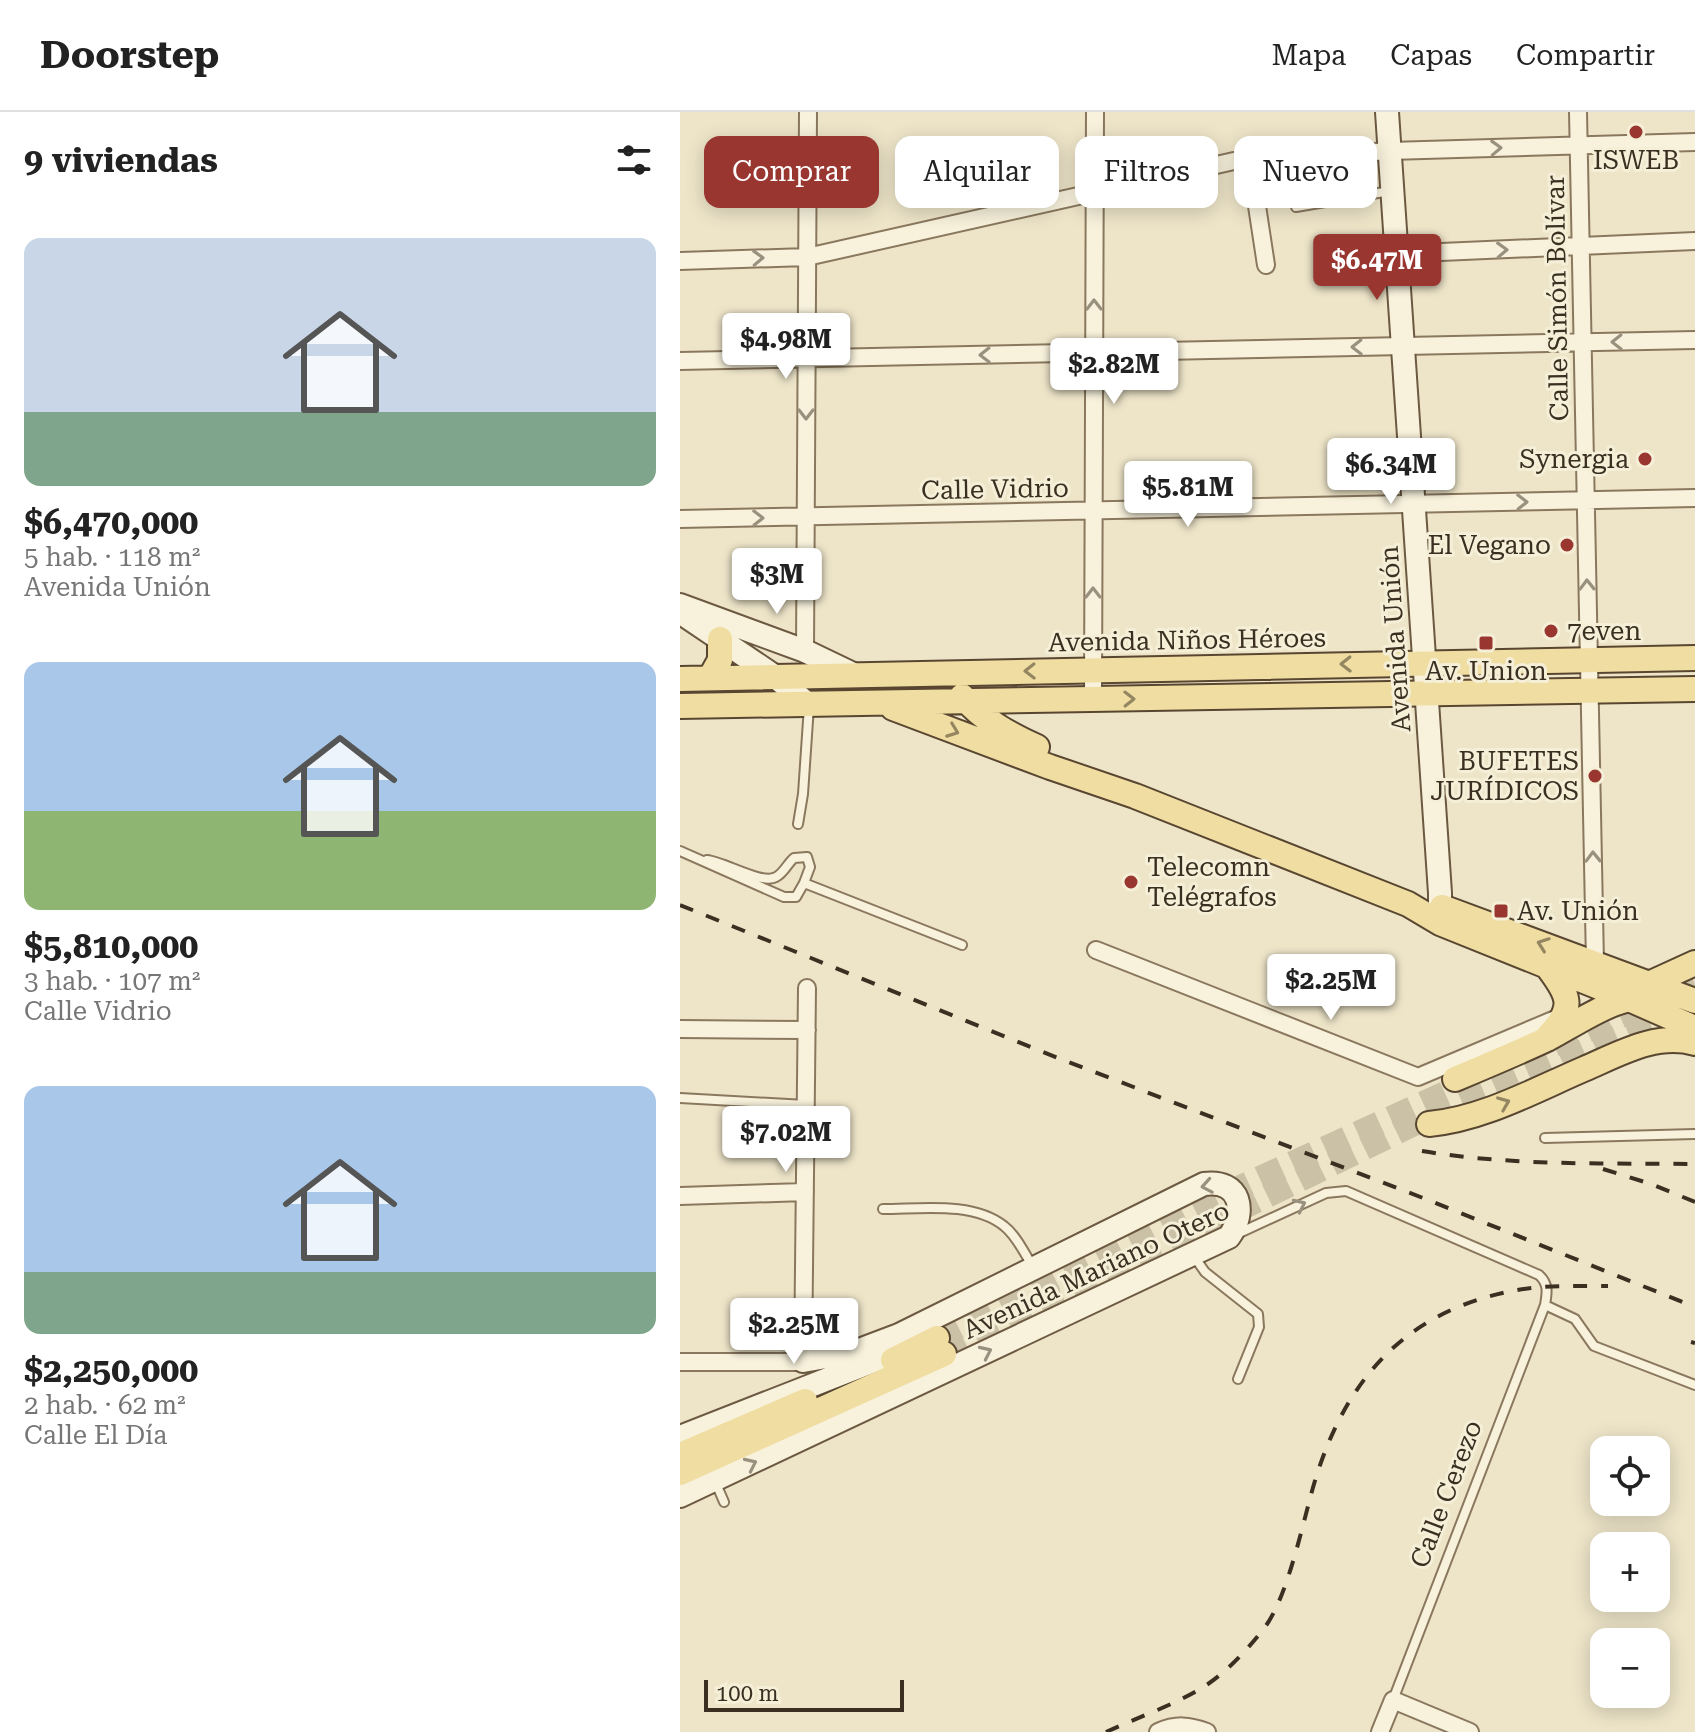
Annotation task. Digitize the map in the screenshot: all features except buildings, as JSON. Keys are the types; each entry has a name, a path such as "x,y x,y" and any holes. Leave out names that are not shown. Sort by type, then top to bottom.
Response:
{"main road":[{"name":"Avenida Unión","path":"1387,112 1440,914"},
{"path":"680,605 805,651 855,675"},
{"path":"680,612 773,675 809,705"},
{"path":"710,678 720,660 720,639"},
{"name":"Avenida Niños Héroes","path":"680,679 1695,658"},
{"path":"943,674 967,701 1002,730 1135,796"},
{"path":"680,706 1695,689"},
{"path":"880,703 1135,796 1408,904 1595,963 1695,1001"},
{"path":"1440,914 1547,966 1695,1028"},
{"path":"1649,984 1695,963"},
{"path":"1544,1040 1566,1015 1567,1001 1565,992 1547,966"},
{"path":"1455,1079 1629,999 1648,998 1695,1011"},
{"path":"1429,1124 1497,1107 1638,1046 1673,1039 1695,1043"},
{"path":"803,1361 872,1346 1204,1184 1223,1185 1235,1196 1239,1217 1229,1237"},
{"name":"Avenida Mariano Otero","path":"680,1473 711,1471 1229,1237"},
{"path":"680,1437 854,1367 936,1346"},
{"path":"680,1455 936,1346"},
{"name":"Avenida Mariano Otero","path":"680,1496 711,1471 936,1346"}],"street":[{"path":"805,651 808,112"},
{"path":"1095,112 1095,136"},
{"name":"Calle Simón Bolívar","path":"1578,112 1595,963"},
{"path":"1377,152 1695,142"},
{"path":"680,261 807,257 1075,197"},
{"path":"1093,699 1095,208"},
{"path":"1257,208 1266,265"},
{"path":"1396,254 1695,241"},
{"path":"680,361 1695,340"},
{"name":"Calle Vidrio","path":"680,519 1695,498"},
{"path":"1096,950 1418,1077 1566,1015"},
{"path":"803,1361 807,988"},
{"path":"680,1029 807,1030"},
{"path":"680,1196 805,1192"},
{"path":"680,1362 803,1361 854,1367"},
{"path":"1393,1700 1470,1732"},
{"name":"Calle Cerezo","path":"1380,1732 1393,1700"},
{"path":"1158,1732 1170,1726 1184,1725 1207,1732"}],"lane":[{"path":"1377,193 1392,190"},
{"path":"798,824 809,705"},
{"path":"680,851 698,860 790,899 796,897 810,867 807,857 794,858 778,876 761,879 724,863 698,860"},
{"path":"804,883 962,945"},
{"path":"680,1098 806,1105"},
{"path":"1545,1138 1695,1134"},
{"name":"Avenida Mariano Otero","path":"1229,1237 1326,1193 1346,1191 1539,1275 1547,1287 1545,1305"},
{"path":"883,1209 943,1209 981,1213 1005,1226 1034,1268"},
{"path":"1192,1255 1205,1272 1258,1314 1259,1327 1238,1379"},
{"path":"1545,1305 1575,1319 1594,1346 1695,1385"},
{"name":"Calle Cerezo","path":"1393,1700 1545,1305"},
{"path":"711,1471 724,1502"}],"tunnel":[{"path":"1554,1045 1695,984"},
{"path":"944,1354 1412,1125 1680,1009"},
{"path":"937,1338 1201,1205 1480,1077"}],"railway":[{"path":"680,905 1063,1060 1423,1198 1695,1307"},
{"path":"1422,1151 1524,1161 1695,1164"},
{"path":"1603,1169 1695,1202"},
{"path":"1106,1732 1205,1686 1222,1674 1265,1627 1288,1578 1327,1446 1343,1412 1386,1355 1412,1332 1443,1314 1478,1300 1528,1288 1608,1286"},
{"path":"1691,1342 1695,1343"}],"place":[{"name":"ISWEB","path":"1636,132"},
{"name":"Synergia","path":"1645,459"},
{"name":"El Vegano","path":"1567,545"},
{"name":"7even","path":"1551,631"},
{"name":"Av. Union","path":"1486,643"},
{"name":"BUFETES JURÍDICOS","path":"1595,776"},
{"name":"Telecomn Telégrafos","path":"1131,882"},
{"name":"Av. Unión","path":"1501,911"}]}
